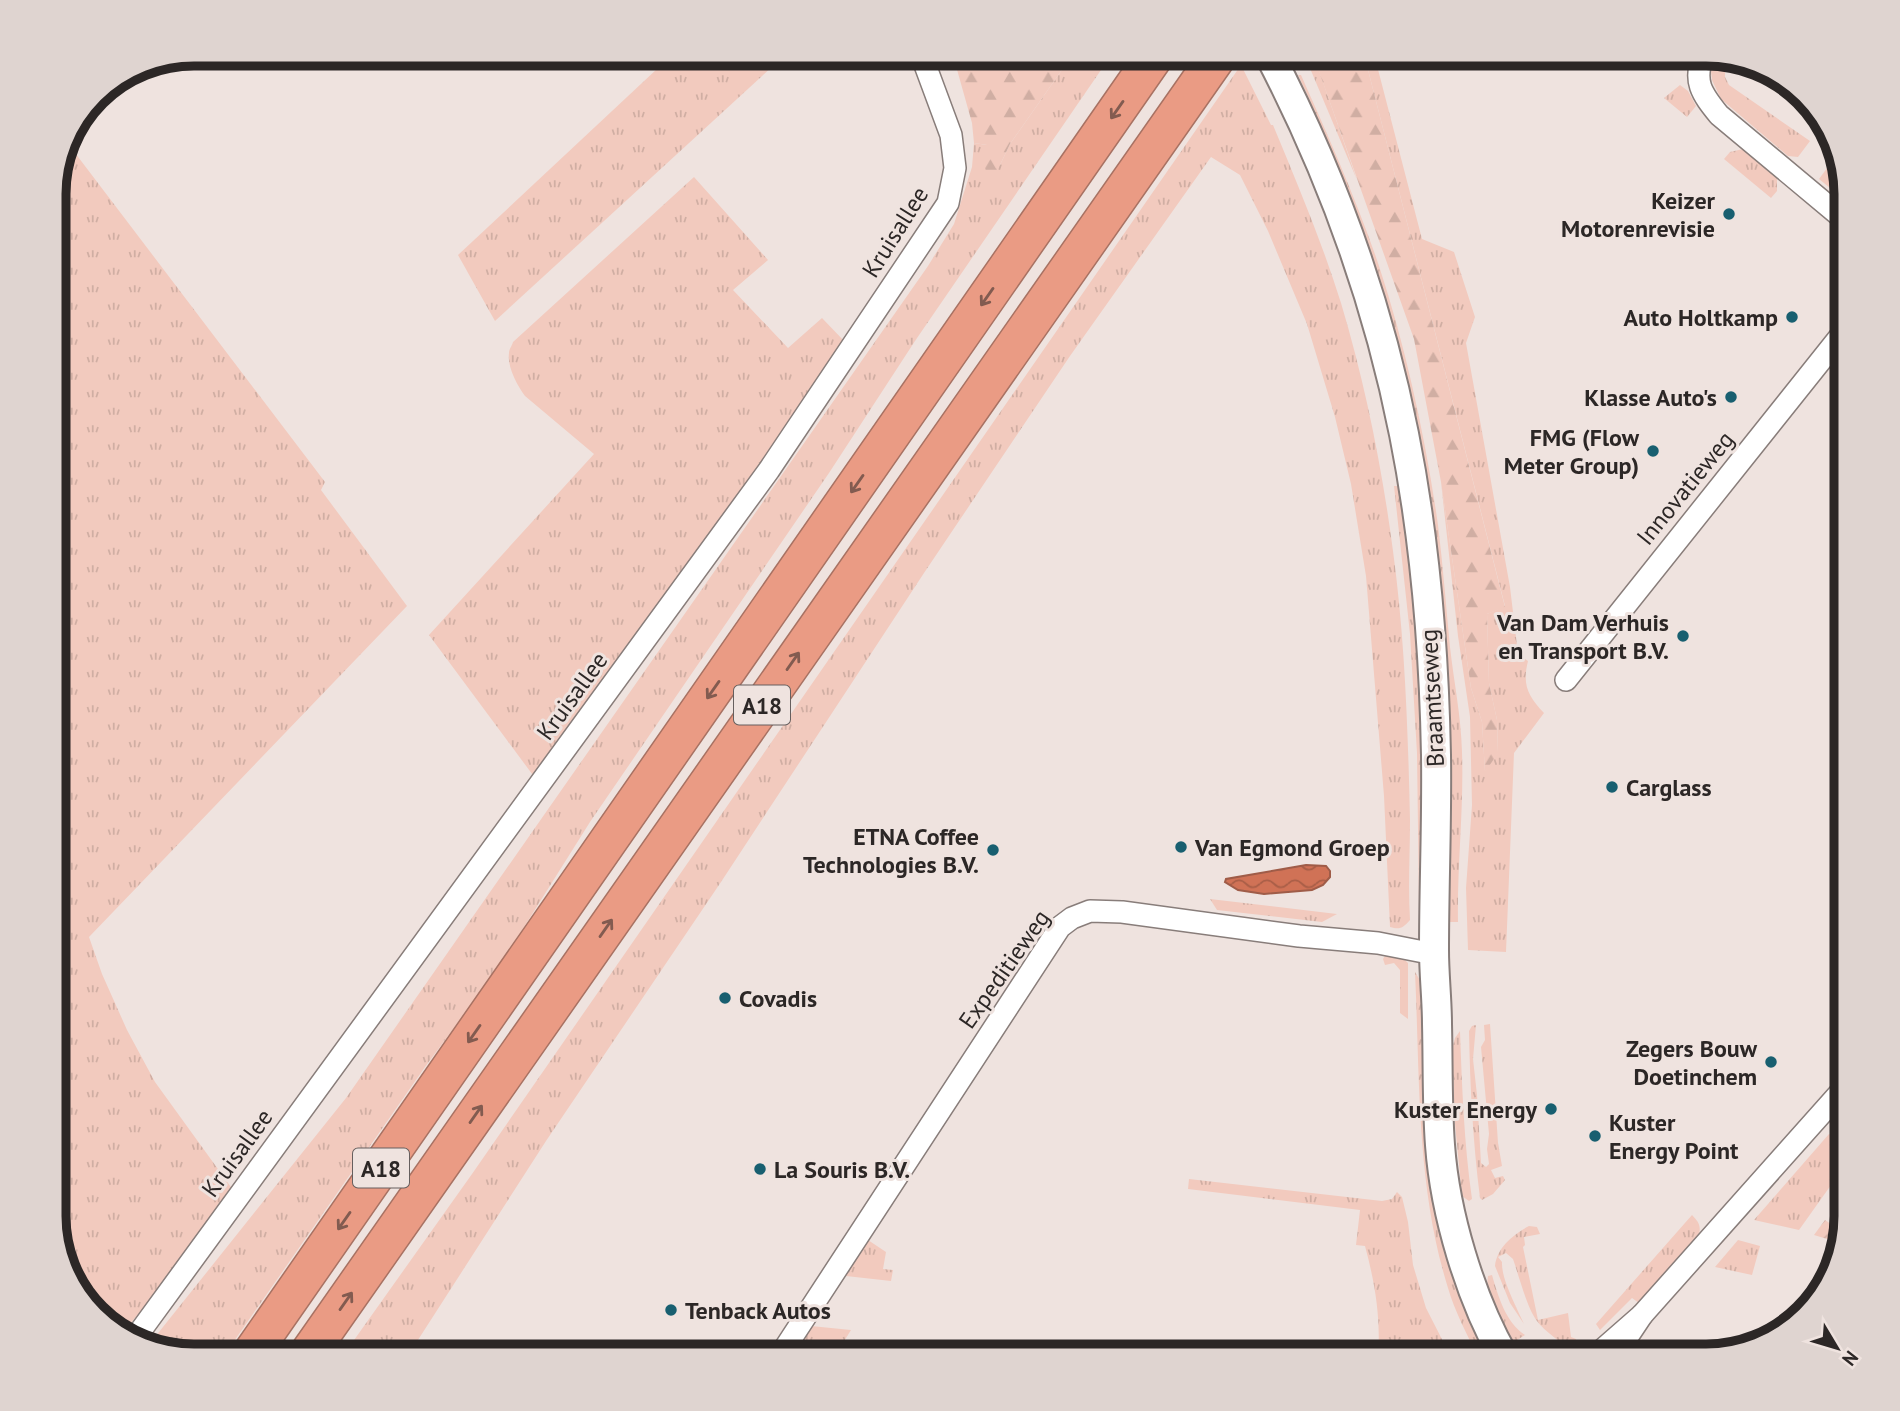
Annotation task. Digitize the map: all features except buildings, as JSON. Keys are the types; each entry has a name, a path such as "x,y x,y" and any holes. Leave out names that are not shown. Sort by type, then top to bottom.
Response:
{"highway":[{"name":"A18","path":"259,1344 1148,66"},
{"name":"A18","path":"315,1344 1211,66"}],"street":[{"name":"Kruisallee","path":"140,1332 769,470 948,203 955,168 951,135 925,66"},
{"name":"Braamtseweg","path":"1275,66 1296,109 1344,224 1371,304 1409,461 1420,530 1433,686 1436,754 1434,954 1440,1145 1447,1197 1459,1244 1479,1307 1498,1344"},
{"path":"1700,66 1702,93 1719,115 1834,211"},
{"name":"Innovatieweg","path":"1566,680 1834,344"},
{"name":"Expeditieweg","path":"788,1344 1060,928 1072,918 1090,911 1122,912 1300,936 1378,943 1434,954"},
{"path":"1609,1344 1642,1315 1834,1099"},
{"path":"1623,1344 1642,1315"}],"green space":[{"path":"660,66 773,66 495,321 458,255"},
{"path":"956,66 1065,66 1010,144 1000,165 988,178 983,161 987,145 974,143 972,123"},
{"path":"1065,66 1104,66 590,822 497,970 425,1067 232,1344 178,1343 154,1338 346,1098 928,266 954,224 972,167 974,143 987,145 1000,165 1010,144"},
{"path":"1242,66 1273,125 1326,258 1350,333 1372,426 1393,551 1403,651 1410,820 1410,920 1401,928 1390,927 1384,796 1366,576 1351,484 1335,417 1307,324 1268,231 1240,175 1211,157 1070,356 924,573 721,882 546,1141 415,1344 351,1344"},
{"path":"1309,66 1317,66 1357,180"},
{"path":"1317,66 1367,66 1505,607 1487,614 1489,683 1497,720 1498,753 1485,772 1482,722 1471,688 1441,482 1414,339"},
{"path":"1367,66 1377,66 1422,239 1454,252 1475,317 1466,343 1510,587 1518,654 1528,661 1526,684 1534,701 1544,713 1514,753 1506,952 1468,950 1466,888 1472,805 1470,717 1441,482 1471,688 1482,722 1485,771 1498,752 1497,720 1489,683 1487,614 1505,606"},
{"path":"1710,67 1725,68 1729,85 1810,141 1798,157 1788,156 1721,99 1712,80"},
{"path":"1298,75 1301,75 1332,146 1379,266 1406,362 1428,460 1438,525 1461,738 1458,922 1450,922 1447,746 1435,553 1307,104 1310,101"},
{"path":"1680,85 1688,91 1696,106 1687,117 1664,98"},
{"path":"1743,149 1777,177 1777,191 1771,198 1724,159 1730,152"},
{"path":"74,151 325,482 321,490 407,606 89,937 127,1030 155,1082 236,1194 128,1326 110,1313 88,1288 76,1266 67,1225 67,186"},
{"path":"1830,165 1834,191 1819,179"},
{"path":"694,177 768,260 733,290 788,348 822,318 846,343 538,782 429,635 594,454 525,396 511,370 509,352 513,342"},
{"path":"1394,486 1398,486 1407,538 1418,643 1423,906 1419,906 1417,753 1410,634"},
{"path":"1210,899 1337,914 1322,922 1217,910"},
{"path":"1385,956 1408,963 1408,1019 1400,1013 1400,970 1394,963 1385,965"},
{"path":"1415,972 1424,993 1441,1230 1458,1290 1482,1344 1472,1344 1454,1306 1438,1249 1425,1171"},
{"path":"1490,1024 1502,1166 1491,1170 1495,1178 1503,1176 1505,1180 1493,1194 1482,1200 1474,1135 1469,1031 1476,1025 1473,1059 1481,1163 1486,1167 1489,1164 1489,1134 1481,1047 1485,1040 1484,1025"},
{"path":"1460,1031 1465,1136 1472,1199 1469,1201 1462,1196 1455,1124 1452,1049"},
{"path":"1829,1134 1834,1137 1834,1181 1799,1230 1754,1220"},
{"path":"1189,1179 1382,1201 1392,1199 1397,1192 1402,1197 1413,1265 1426,1308 1444,1344 1379,1344 1372,1273 1365,1246 1356,1245 1360,1210 1188,1189"},
{"path":"1692,1215 1699,1224 1699,1235 1639,1303 1632,1298 1600,1330 1596,1324"},
{"path":"1825,1220 1833,1225 1831,1240 1814,1235"},
{"path":"1529,1226 1537,1227 1540,1234 1524,1237 1523,1247 1538,1320 1568,1313 1571,1337 1576,1339 1577,1344 1562,1344 1540,1325 1533,1315 1513,1259 1506,1253 1498,1257 1524,1324 1510,1303 1495,1266 1499,1253 1518,1233"},
{"path":"868,1240 886,1252 883,1269 893,1270 891,1281 846,1276 845,1271"},
{"path":"1738,1240 1760,1246 1752,1275 1715,1267"},
{"path":"1492,1275 1508,1316 1525,1335 1514,1342 1511,1342 1498,1318 1488,1293 1488,1276"},
{"path":"811,1326 851,1330 842,1344 799,1344"}],"water":[{"path":"1306,865 1326,866 1330,877 1323,885 1312,890 1264,894 1238,890 1225,882 1226,879"}],"place":[{"name":"Keizer Motorenrevisie","path":"1729,214"},
{"name":"Auto Holtkamp","path":"1792,317"},
{"name":"Klasse Auto's","path":"1731,397"},
{"name":"FMG (Flow Meter Group)","path":"1653,451"},
{"name":"Van Dam Verhuis en Transport B.V.","path":"1683,636"},
{"name":"Carglass","path":"1612,787"},
{"name":"Van Egmond Groep","path":"1181,847"},
{"name":"ETNA Coffee Technologies B.V.","path":"993,850"},
{"name":"Covadis","path":"725,998"},
{"name":"Zegers Bouw Doetinchem","path":"1771,1062"},
{"name":"Kuster Energy","path":"1551,1109"},
{"name":"Kuster Energy Point","path":"1595,1136"},
{"name":"La Souris B.V.","path":"760,1169"},
{"name":"Tenback Autos","path":"671,1310"}]}
